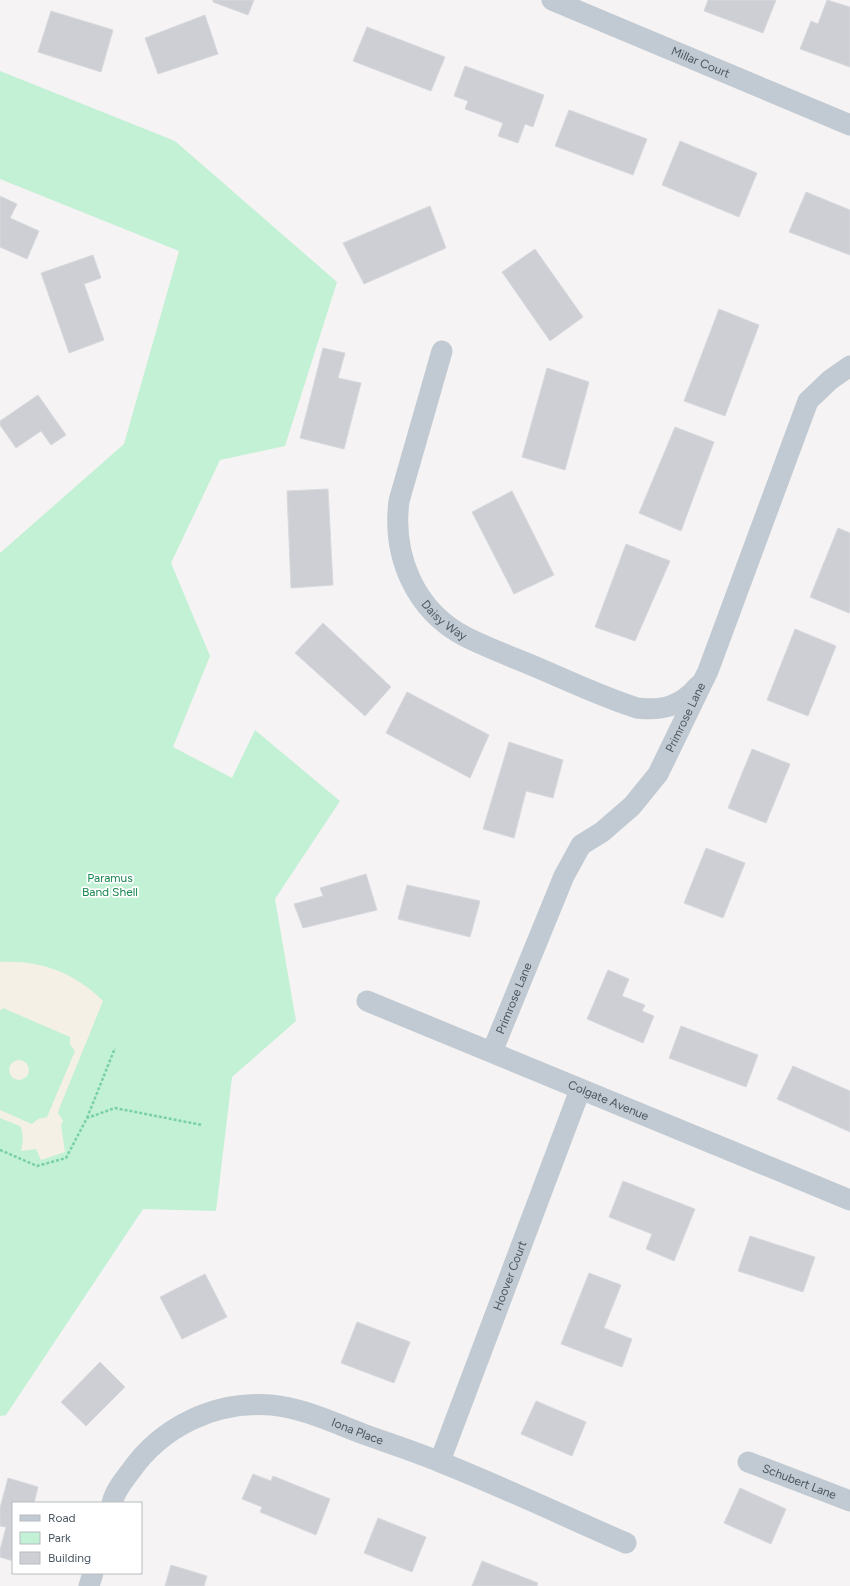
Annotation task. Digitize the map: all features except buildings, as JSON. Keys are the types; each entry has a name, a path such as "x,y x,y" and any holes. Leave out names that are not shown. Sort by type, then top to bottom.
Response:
{"street":[{"name":"Millar Court","path":"552,0 850,125"},
{"name":"Daisy Way","path":"442,351 399,501 398,511 398,540 405,568 418,594 439,619 465,636 637,708 654,710 673,706 690,695 704,679"},
{"name":"Primrose Lane","path":"492,1052 564,876 581,845 602,832 632,806 658,774 704,679 808,401 830,380 850,366"},
{"name":"Colgate Avenue","path":"367,1001 850,1200"},
{"name":"Hoover Court","path":"440,1461 580,1090"},
{"name":"Iona Place","path":"112,1502 120,1485 139,1458 161,1437 189,1420 214,1411 241,1406 271,1405 298,1410 440,1461 626,1543"},
{"name":"Schubert Lane","path":"748,1462 850,1501"},
{"path":"89,1586 93,1574"}],"path":[{"path":"0,1150 37,1166 66,1158 87,1118 114,1048"},
{"path":"87,1118 115,1108 202,1125"}],"green space":[{"name":"Paramus Band Shell","path":"0,71 175,141 337,282 285,446 220,460 171,563 210,656 173,747 232,778 255,730 340,801 275,899 296,1021 232,1077 216,1211 143,1209 6,1415 0,1416 0,553 124,444 179,251 0,179"}],"sand":[{"path":"0,962 29,963 56,970 80,982 103,1001 59,1109 58,1113 63,1121 61,1125 65,1152 41,1160 36,1149 21,1151 23,1138 20,1126 0,1118 0,1110 32,1124 38,1119 47,1117 75,1051 70,1044 70,1037 3,1008 0,1011"},
{"path":"19,1060 26,1063 29,1070 26,1077 19,1080 12,1077 9,1070 12,1063"}]}
